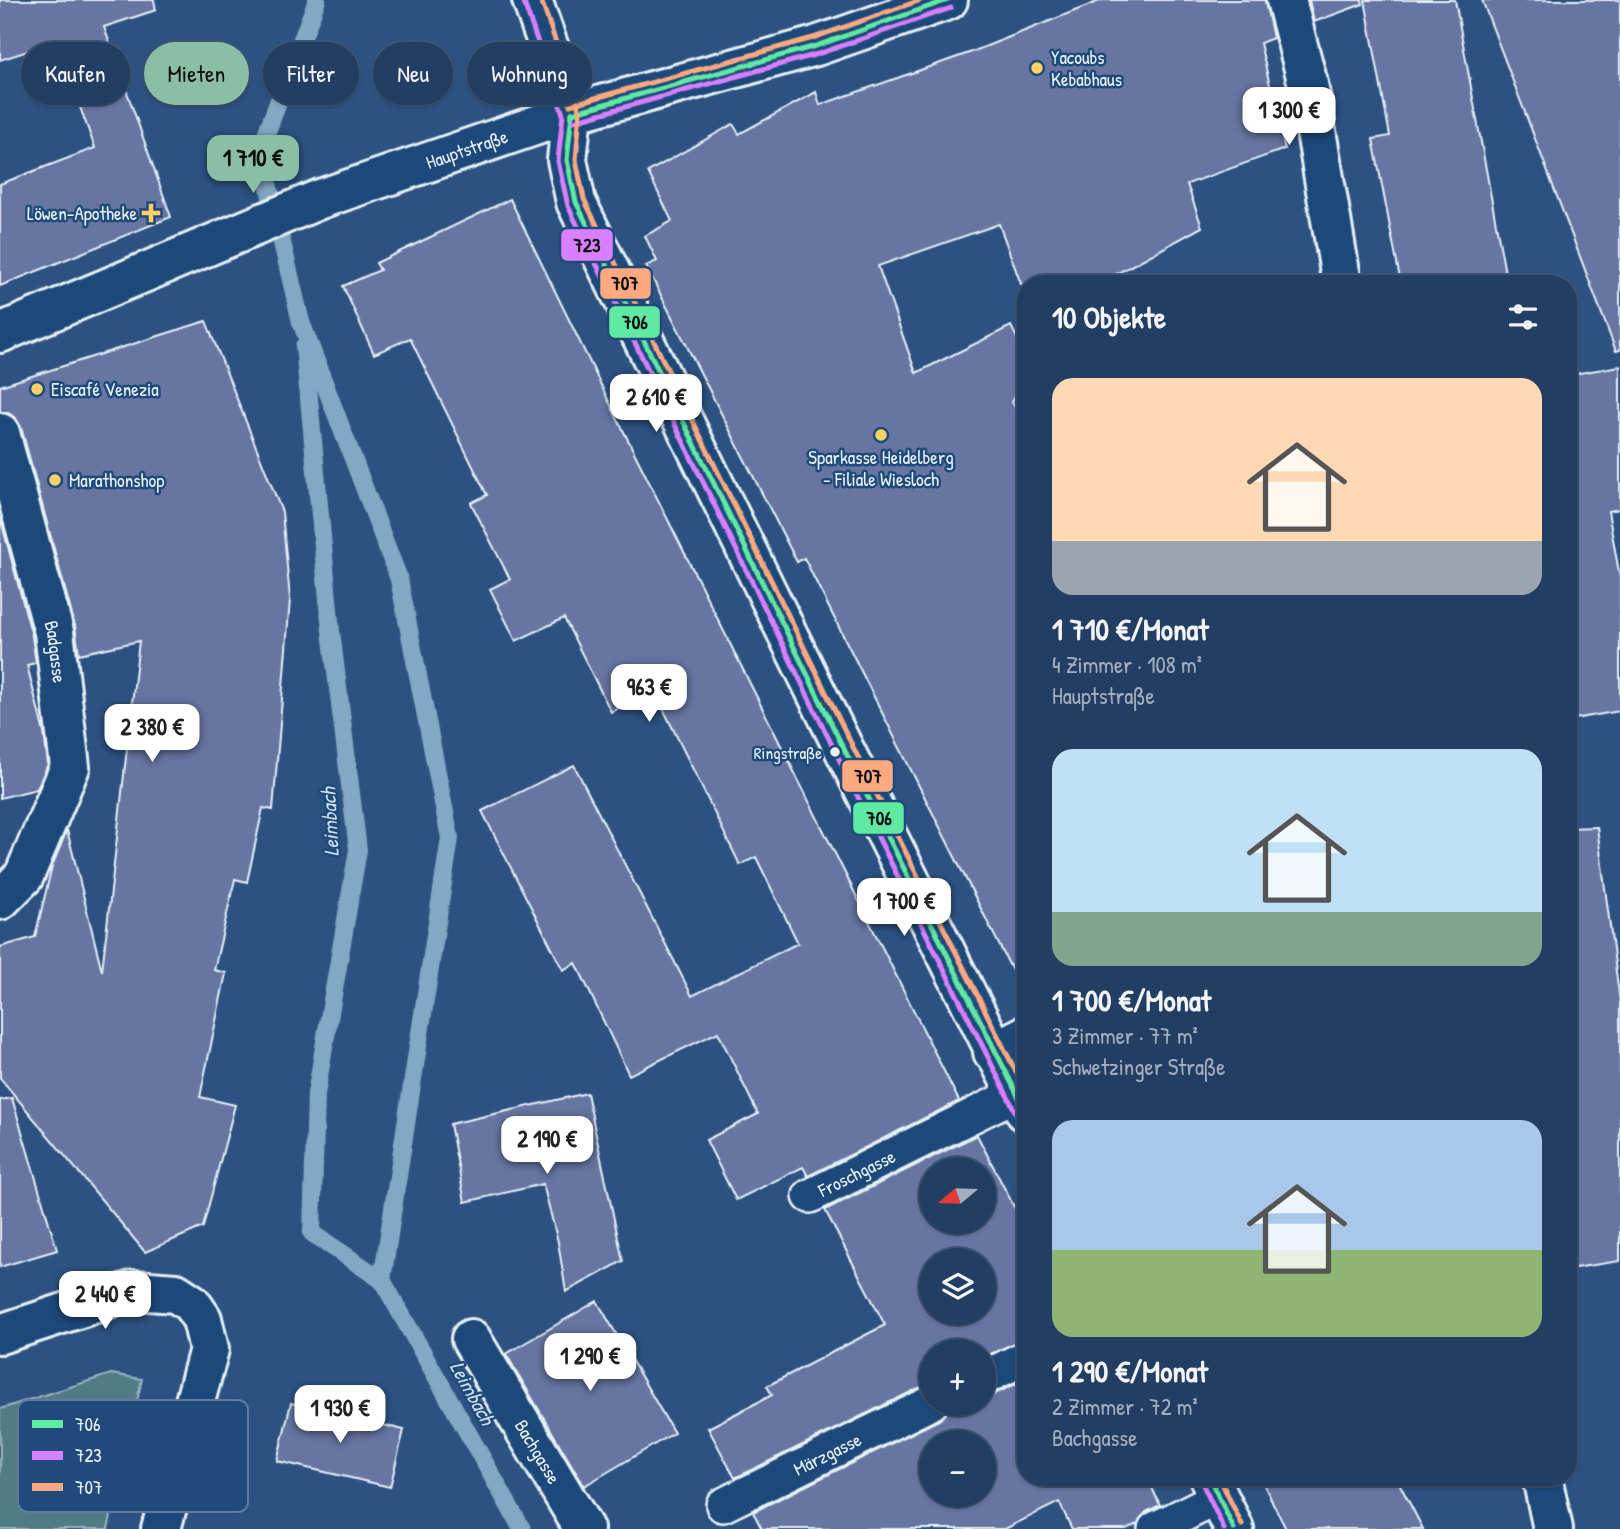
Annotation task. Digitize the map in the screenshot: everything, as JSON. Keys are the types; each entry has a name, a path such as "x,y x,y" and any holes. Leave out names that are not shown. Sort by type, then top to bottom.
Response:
{"street":[{"path":"532,0 572,113 567,160 576,202 1009,1043 1017,1084"},
{"name":"Hauptstraße","path":"0,333 320,199 572,113 816,46 948,0"},
{"path":"1286,0 1308,84 1340,275"},
{"name":"Badgasse","path":"0,433 54,632 71,767 24,876 0,900"},
{"path":"0,1334 135,1290 176,1293 191,1303 202,1319 209,1349 195,1400"},
{"name":"Bachgasse","path":"471,1339 584,1529"},
{"path":"1544,1486 1553,1529"},
{"path":"161,1529 166,1512"}],"lane":[{"name":"Froschgasse","path":"810,1196 1017,1106"},
{"path":"996,1372 1017,1362"},
{"name":"Märzgasse","path":"723,1505 919,1409"},
{"path":"1155,1529 1221,1501"}],"green space":[{"path":"111,1374 142,1379 137,1400 29,1400"},
{"path":"18,1403 18,1512 112,1512 108,1529 0,1529 0,1409"}],"building":[{"path":"0,0 154,0 156,10 104,27 109,42 21,42 21,53 0,60"},
{"path":"1102,0 1265,0 1273,38 1260,43 1285,149 1187,184 1202,227 1114,275 1018,275 999,224 878,266 916,373 1011,326 1017,338 1017,393 1012,402 1017,411 1017,980 804,558 797,562 646,266 657,261 645,236 672,221 648,172 733,124 739,134 816,92 820,105 972,52"},
{"path":"1309,0 1362,0 1363,4 1314,22"},
{"path":"1365,0 1455,0 1505,275 1399,275 1373,139 1390,136"},
{"path":"1482,0 1620,0 1620,350 1616,351"},
{"path":"130,101 171,217 0,286 0,184 95,148 79,105 130,105"},
{"path":"510,199 959,1101 808,1176 803,1167 736,1200 706,1140 758,1114 718,1032 629,1075 576,963 563,970 482,811 574,765 692,996 798,943 756,857 740,865 654,690 611,712 564,618 516,641 490,589 510,579 471,503 487,495 410,338 374,354 343,286 380,270 376,263"},
{"path":"206,321 282,512 290,599 273,810 263,808 247,882 235,879 214,970 226,973 200,1097 235,1105 203,1227 145,1252 0,1078 0,947 35,937 52,866 67,830 102,971 139,641 79,654 75,626 21,427 15,417 0,412 0,386"},
{"path":"1620,366 1620,509 1608,511 1620,578 1620,711 1577,718 1577,373"},
{"path":"0,517 32,636 36,663 27,665 44,733 48,764 37,789 0,798"},
{"path":"1597,827 1620,1002 1620,1261 1577,1268 1577,828"},
{"path":"587,1093 623,1261 566,1292 558,1242 543,1184 465,1202 450,1124"},
{"path":"12,1098 57,1250 0,1267 0,1100"},
{"path":"977,1135 988,1157 932,1157"},
{"path":"919,1164 919,1234 996,1234 996,1172 1017,1213 1017,1342 996,1352 996,1339 919,1339 919,1388 735,1478 708,1428 772,1395 767,1386 885,1325 825,1210"},
{"path":"597,1301 674,1433 584,1486 506,1354"},
{"path":"1017,1383 1017,1486 1151,1486 1160,1505 1146,1512 1137,1524 1126,1529 1072,1529 1059,1502 1005,1529 762,1529 753,1512 944,1416 996,1416 996,1394"},
{"path":"291,1403 404,1430 390,1487 277,1461"},
{"path":"1264,1486 1401,1486 1423,1529 1286,1529"}],"waterway":[{"name":"Leimbach","path":"317,0 260,150 301,322 399,579 450,838 382,1280 522,1529"},
{"name":"Leimbach","path":"304,346 331,631 358,850 316,1094 312,1233 382,1280"}],"transit line":[{"name":"707","path":"541,0 580,111 576,160 584,199 1017,1074"},
{"name":"707","path":"592,99 813,38 921,0"},
{"name":"706","path":"572,113 816,46 948,0"},
{"name":"723","path":"524,3 563,114 558,161 568,206 1017,1115"},
{"name":"723","path":"574,121 818,54 951,8"},
{"name":"706","path":"572,113 567,160 576,202 837,735 1017,1094"},
{"name":"723","path":"1203,1486 1224,1529"},
{"name":"706","path":"1213,1486 1234,1529"},
{"name":"707","path":"1223,1486 1242,1525"}],"place":[{"name":"Yacoubs Kebabhaus","path":"1037,68"},
{"name":"Löwen-Apotheke","path":"151,213"},
{"name":"Eiscafé Venezia","path":"37,389"},
{"name":"Sparkasse Heidelberg - Filiale Wiesloch","path":"881,435"},
{"name":"Marathonshop","path":"55,480"},
{"name":"Ringstraße","path":"835,752"}]}
